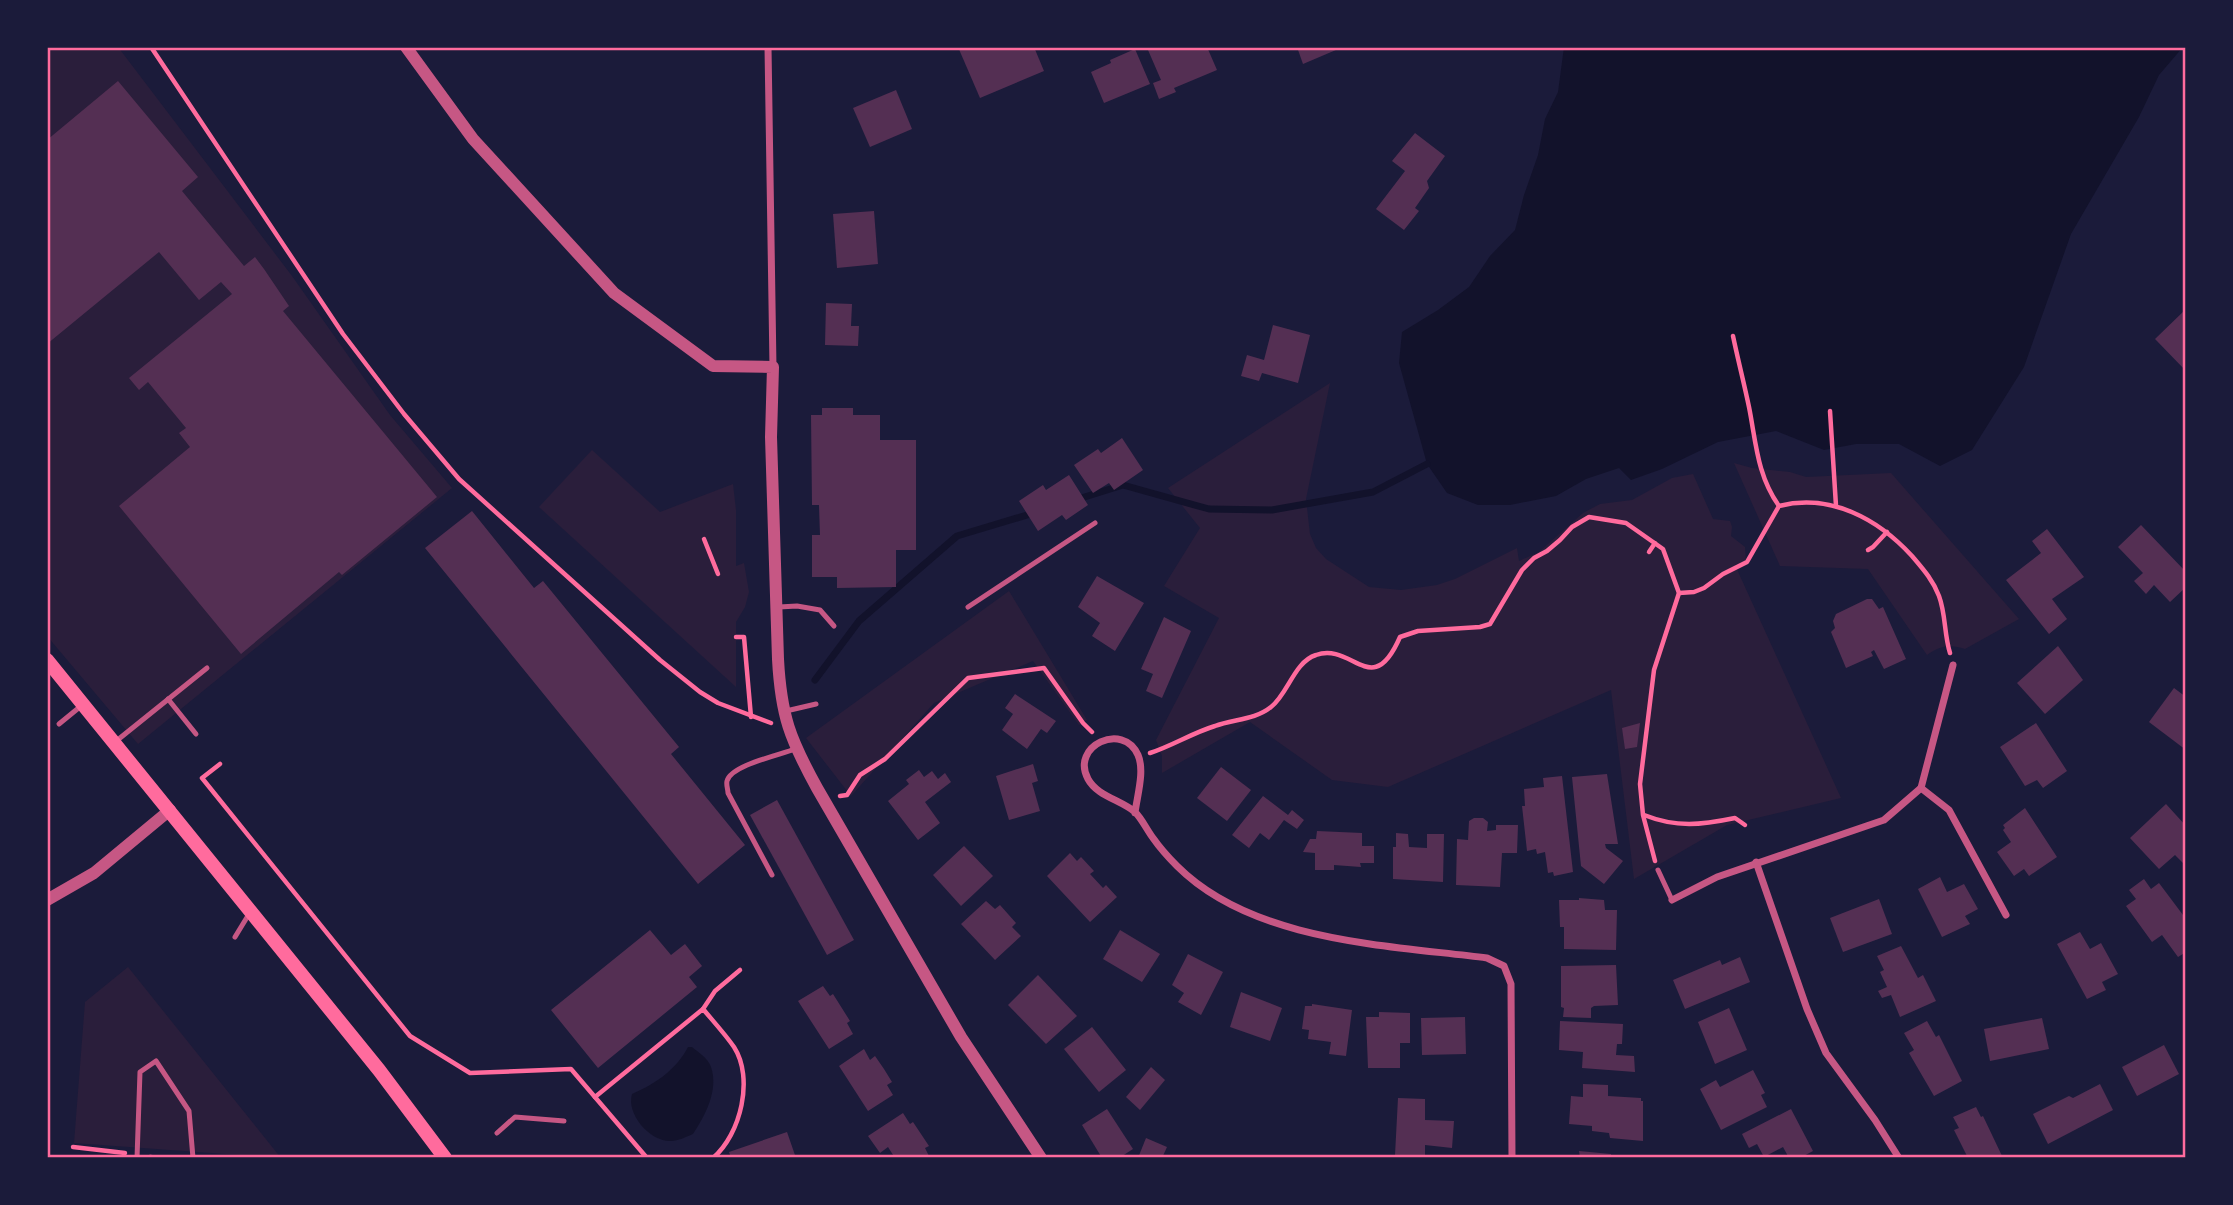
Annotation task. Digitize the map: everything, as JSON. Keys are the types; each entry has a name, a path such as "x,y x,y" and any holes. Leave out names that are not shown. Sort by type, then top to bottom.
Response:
{"main road":[{"path":"47,660 379,1070 445,1158"}],"street":[{"path":"406,47 473,139 614,293 713,366 773,367"},
{"path":"768,47 773,367 771,437 783,712 796,749 817,788 961,1037 1041,1158"},
{"path":"1672,900 1717,877 1756,862 1884,820 1921,788 1953,665"},
{"path":"1135,813 1139,756 1133,746 1123,740 1111,738 1100,741 1091,748 1085,758 1084,770 1089,781 1135,813 1155,842 1179,868 1209,891 1248,912 1296,929 1342,939 1487,958 1504,966 1511,985 1513,1158"},
{"path":"1921,788 1949,810 2006,915"},
{"path":"47,900 94,873 170,810"},
{"path":"1756,862 1807,1009 1826,1053 1899,1158"}],"lane":[{"path":"968,607 1095,523"},
{"path":"777,608 797,606 820,610 834,626"},
{"path":"115,742 207,668"},
{"path":"168,699 196,734"},
{"path":"59,724 84,704"},
{"path":"783,712 816,704"},
{"path":"772,876 728,793 727,780 733,772 744,766 796,749"},
{"path":"1658,870 1672,900"},
{"path":"235,937 250,911"},
{"path":"137,1156 140,1072 156,1061 190,1111 193,1158"},
{"path":"497,1133 515,1116 564,1121"}],"path":[{"path":"151,47 344,334 404,414 459,479 700,692 751,717 788,729"},
{"path":"1733,336 1764,480 1779,506"},
{"path":"1830,411 1836,506"},
{"path":"1779,506 1797,503 1836,506 1867,519 1887,532 1930,576 1945,617 1945,636 1953,665"},
{"path":"1679,593 1704,588 1723,574 1747,562 1779,506"},
{"path":"1139,756 1172,745 1213,726 1251,718 1269,709 1277,702 1304,661 1320,653 1339,656 1369,668 1378,667 1394,653 1400,638 1408,634 1490,624 1522,570 1572,527 1589,517 1626,523 1663,549 1669,559 1673,582 1679,593 1654,670 1641,765 1640,802 1658,870"},
{"path":"1868,550 1887,532"},
{"path":"704,539 718,574"},
{"path":"1648,552 1656,543"},
{"path":"736,637 744,637 751,717"},
{"path":"672,669 676,664"},
{"path":"817,788 833,796 847,795 860,775 885,759 968,678 1044,668 1083,723 1100,741"},
{"path":"220,764 202,778 410,1036 470,1073 571,1069 647,1158"},
{"path":"1643,815 1666,823 1704,824 1735,818 1745,825"},
{"path":"595,1097 703,1009 715,991 740,970"},
{"path":"703,1009 735,1048 742,1069 744,1092 729,1137 713,1158"},
{"path":"73,1147 160,1158"}],"shaded area":[{"path":"47,47 118,47 292,276 390,415 452,488 138,744 47,636"},
{"path":"1564,47 2183,47 2159,75 2139,117 2071,234 2024,367 1972,450 1940,466 1899,444 1856,444 1824,450 1776,431 1718,442 1662,469 1631,480 1619,468 1586,479 1556,496 1510,505 1478,505 1447,493 1427,464 1399,363 1402,332 1469,287 1490,256 1515,230 1538,155 1545,119 1558,92"},
{"path":"1330,383 1306,499 1310,534 1316,548 1326,559 1369,587 1401,590 1437,585 1455,579 1517,548 1519,561 1539,552 1583,513 1600,504 1632,500 1672,478 1693,474 1713,519 1730,521 1731,536 1745,547 1746,561 1735,565 1841,798 1727,825 1634,879 1611,690 1388,787 1332,780 1250,722 1162,773 1162,756 1156,740 1219,618 1164,586 1200,528 1168,488"},
{"path":"592,450 660,512 733,484 736,566 744,563 749,592 745,607 736,622 736,687 539,507"},
{"path":"1734,463 1806,477 1891,473 2019,619 1965,649 1945,647 1927,655 1868,569 1780,566"},
{"path":"1009,591 1087,720 1079,725 1033,661 934,703 851,796 806,738"},
{"path":"128,967 281,1158 74,1143 85,1002"},
{"path":"688,1047 692,1047 710,1064 713,1076 712,1094 693,1134 671,1141 663,1140 648,1132 636,1118 631,1102 632,1094 664,1075"}],"building":[{"path":"958,47 1034,47 1044,71 980,98"},
{"path":"1155,47 1207,47 1217,70 1174,88 1176,92 1159,99 1153,83 1161,80 1148,50"},
{"path":"1297,47 1343,47 1303,64"},
{"path":"1135,49 1150,84 1104,103 1091,72"},
{"path":"118,81 198,177 182,191 244,266 255,257 289,306 283,311 437,497 342,575 339,572 241,654 119,506 190,447 179,433 186,428 148,382 139,390 129,378 232,294 221,282 199,300 159,252 47,344 47,140"},
{"path":"896,90 912,129 870,147 853,108"},
{"path":"1415,133 1445,156 1427,181 1429,188 1415,208 1419,211 1404,230 1376,209 1405,171 1392,161"},
{"path":"874,211 878,264 837,268 833,214"},
{"path":"826,303 852,304 851,326 859,326 858,346 825,345"},
{"path":"2186,309 2186,371 2155,339"},
{"path":"1273,325 1310,335 1298,383 1262,373 1259,381 1241,376 1247,355 1264,360"},
{"path":"822,408 853,408 853,415 880,415 880,440 916,440 916,550 896,550 896,587 837,588 837,577 812,577 812,535 820,535 819,505 812,505 811,415 822,415"},
{"path":"1122,438 1143,470 1114,490 1109,483 1093,493 1074,465 1098,449 1101,453"},
{"path":"1069,475 1088,505 1066,520 1062,515 1038,531 1019,501 1043,485 1046,490"},
{"path":"472,511 534,588 543,581 679,747 671,754 745,845 698,884 425,548"},
{"path":"2141,525 2186,572 2186,587 2170,602 2154,585 2146,594 2134,581 2143,573 2118,547"},
{"path":"2047,529 2084,577 2052,599 2067,619 2049,634 2006,580 2041,553 2032,541"},
{"path":"1097,576 1144,603 1115,651 1092,636 1100,623 1078,607"},
{"path":"1872,599 1879,609 1883,607 1906,659 1884,669 1874,650 1871,652 1873,656 1846,668 1831,632 1835,628 1833,621 1836,614"},
{"path":"1164,617 1191,631 1162,698 1146,691 1153,674 1141,669"},
{"path":"2058,646 2083,680 2045,714 2017,683"},
{"path":"2174,688 2186,697 2186,750 2149,722"},
{"path":"1015,694 1056,721 1047,733 1041,729 1027,749 1002,730 1013,714 1005,708"},
{"path":"1640,723 1637,747 1625,749 1622,728"},
{"path":"2036,723 2067,771 2043,788 2037,780 2025,786 2000,747"},
{"path":"1033,764 1038,781 1032,783 1040,811 1009,820 996,776"},
{"path":"1221,767 1251,790 1227,821 1197,798"},
{"path":"919,770 924,777 932,771 938,779 945,773 951,782 925,802 940,823 918,840 888,801 909,784 906,780"},
{"path":"1607,774 1618,844 1605,844 1606,848 1623,861 1604,884 1581,866 1572,777"},
{"path":"1562,776 1573,872 1554,876 1553,872 1548,873 1545,852 1537,854 1536,849 1527,851 1522,806 1525,806 1524,789 1544,787 1543,778"},
{"path":"1263,796 1288,815 1292,810 1304,820 1297,829 1284,820 1269,840 1260,833 1249,848 1232,835"},
{"path":"777,800 854,940 827,955 750,815"},
{"path":"2166,804 2186,826 2186,866 2175,855 2159,869 2130,838"},
{"path":"2025,808 2057,857 2029,876 2024,869 2014,876 1997,852 2011,842 2003,830 2003,825"},
{"path":"1483,818 1488,822 1487,831 1496,830 1496,825 1518,825 1517,853 1502,853 1500,887 1456,885 1457,839 1468,840 1469,821"},
{"path":"1317,831 1362,833 1362,846 1374,846 1374,863 1360,863 1361,867 1334,865 1334,870 1315,870 1315,853 1303,852 1310,839 1316,839"},
{"path":"1396,833 1408,834 1409,847 1427,848 1427,834 1444,834 1443,882 1393,879"},
{"path":"964,846 993,876 961,906 933,875"},
{"path":"1070,853 1077,861 1081,857 1094,871 1090,874 1103,888 1106,885 1117,897 1090,922 1047,876"},
{"path":"1940,877 1947,892 1964,884 1978,909 1965,916 1970,924 1942,937 1918,889"},
{"path":"2144,879 2151,889 2159,883 2183,915 2186,913 2186,952 2178,957 2162,935 2152,942 2126,906 2136,899 2129,890"},
{"path":"1879,899 1892,934 1843,952 1830,918"},
{"path":"1559,900 1604,900 1605,910 1617,910 1616,950 1564,949 1564,927 1560,927"},
{"path":"986,901 995,909 1000,905 1016,923 1012,927 1021,936 995,960 961,924"},
{"path":"650,930 671,955 685,944 702,966 689,977 697,987 598,1068 551,1010"},
{"path":"1120,930 1160,954 1142,982 1103,959"},
{"path":"2080,932 2090,949 2101,943 2118,974 2102,982 2106,990 2087,999 2057,944"},
{"path":"1901,946 1918,978 1923,975 1936,1001 1900,1017 1891,995 1882,998 1878,991 1887,987 1880,972 1884,970 1877,956"},
{"path":"1188,954 1223,972 1201,1015 1178,1002 1184,993 1172,985"},
{"path":"1740,957 1750,982 1685,1009 1673,980 1720,960 1722,965"},
{"path":"1616,965 1618,1005 1594,1006 1591,1008 1591,1018 1563,1017 1561,966"},
{"path":"1038,975 1077,1016 1046,1044 1008,1005"},
{"path":"823,986 830,996 833,994 850,1021 847,1023 853,1034 829,1049 798,1001"},
{"path":"1241,992 1282,1008 1270,1041 1230,1027"},
{"path":"1312,1004 1352,1010 1346,1056 1329,1054 1331,1042 1308,1039 1309,1030 1302,1029 1305,1006"},
{"path":"1729,1008 1747,1050 1715,1064 1698,1022"},
{"path":"1379,1012 1410,1013 1410,1043 1400,1043 1400,1068 1368,1068 1366,1017 1379,1017"},
{"path":"1465,1017 1466,1054 1422,1055 1421,1018"},
{"path":"2042,1018 2049,1049 1990,1061 1984,1029"},
{"path":"1560,1021 1623,1024 1622,1044 1617,1044 1616,1055 1634,1056 1635,1072 1582,1068 1583,1052 1559,1050"},
{"path":"1927,1021 1936,1037 1939,1035 1962,1081 1934,1096 1909,1053 1914,1050 1904,1033"},
{"path":"1092,1027 1126,1070 1099,1092 1064,1049"},
{"path":"2164,1045 2179,1074 2137,1096 2122,1067"},
{"path":"864,1049 870,1060 875,1056 884,1069 892,1082 887,1085 893,1095 868,1111 839,1066"},
{"path":"1151,1067 1165,1080 1140,1110 1126,1097"},
{"path":"1753,1070 1765,1093 1761,1095 1767,1107 1721,1130 1700,1089 1716,1080 1720,1087"},
{"path":"1583,1084 1608,1085 1608,1096 1641,1098 1643,1141 1610,1138 1609,1133 1592,1131 1592,1126 1569,1124 1571,1096 1583,1097"},
{"path":"2100,1084 2113,1110 2048,1144 2033,1114"},
{"path":"1398,1098 1425,1099 1425,1120 1454,1121 1452,1148 1425,1145 1425,1157 1395,1155"},
{"path":"1976,1107 2003,1158 1968,1158 1954,1130 1959,1128 1953,1117"},
{"path":"1107,1109 1133,1149 1119,1158 1102,1158 1082,1125"},
{"path":"1791,1109 1813,1151 1800,1158 1789,1158 1783,1147 1764,1157 1757,1144 1749,1148 1742,1134"},
{"path":"903,1113 910,1124 913,1122 929,1146 925,1148 930,1158 895,1158 888,1147 880,1153 868,1136"},
{"path":"787,1132 796,1158 731,1158 729,1152"},
{"path":"1146,1138 1167,1147 1162,1158 1138,1158"},
{"path":"1579,1151 1611,1154 1611,1158 1580,1158"}],"waterway":[{"path":"1075,500 1123,485 1209,509 1272,510 1373,492 1427,464"},
{"path":"815,680 859,621 957,536 1037,512"}]}
